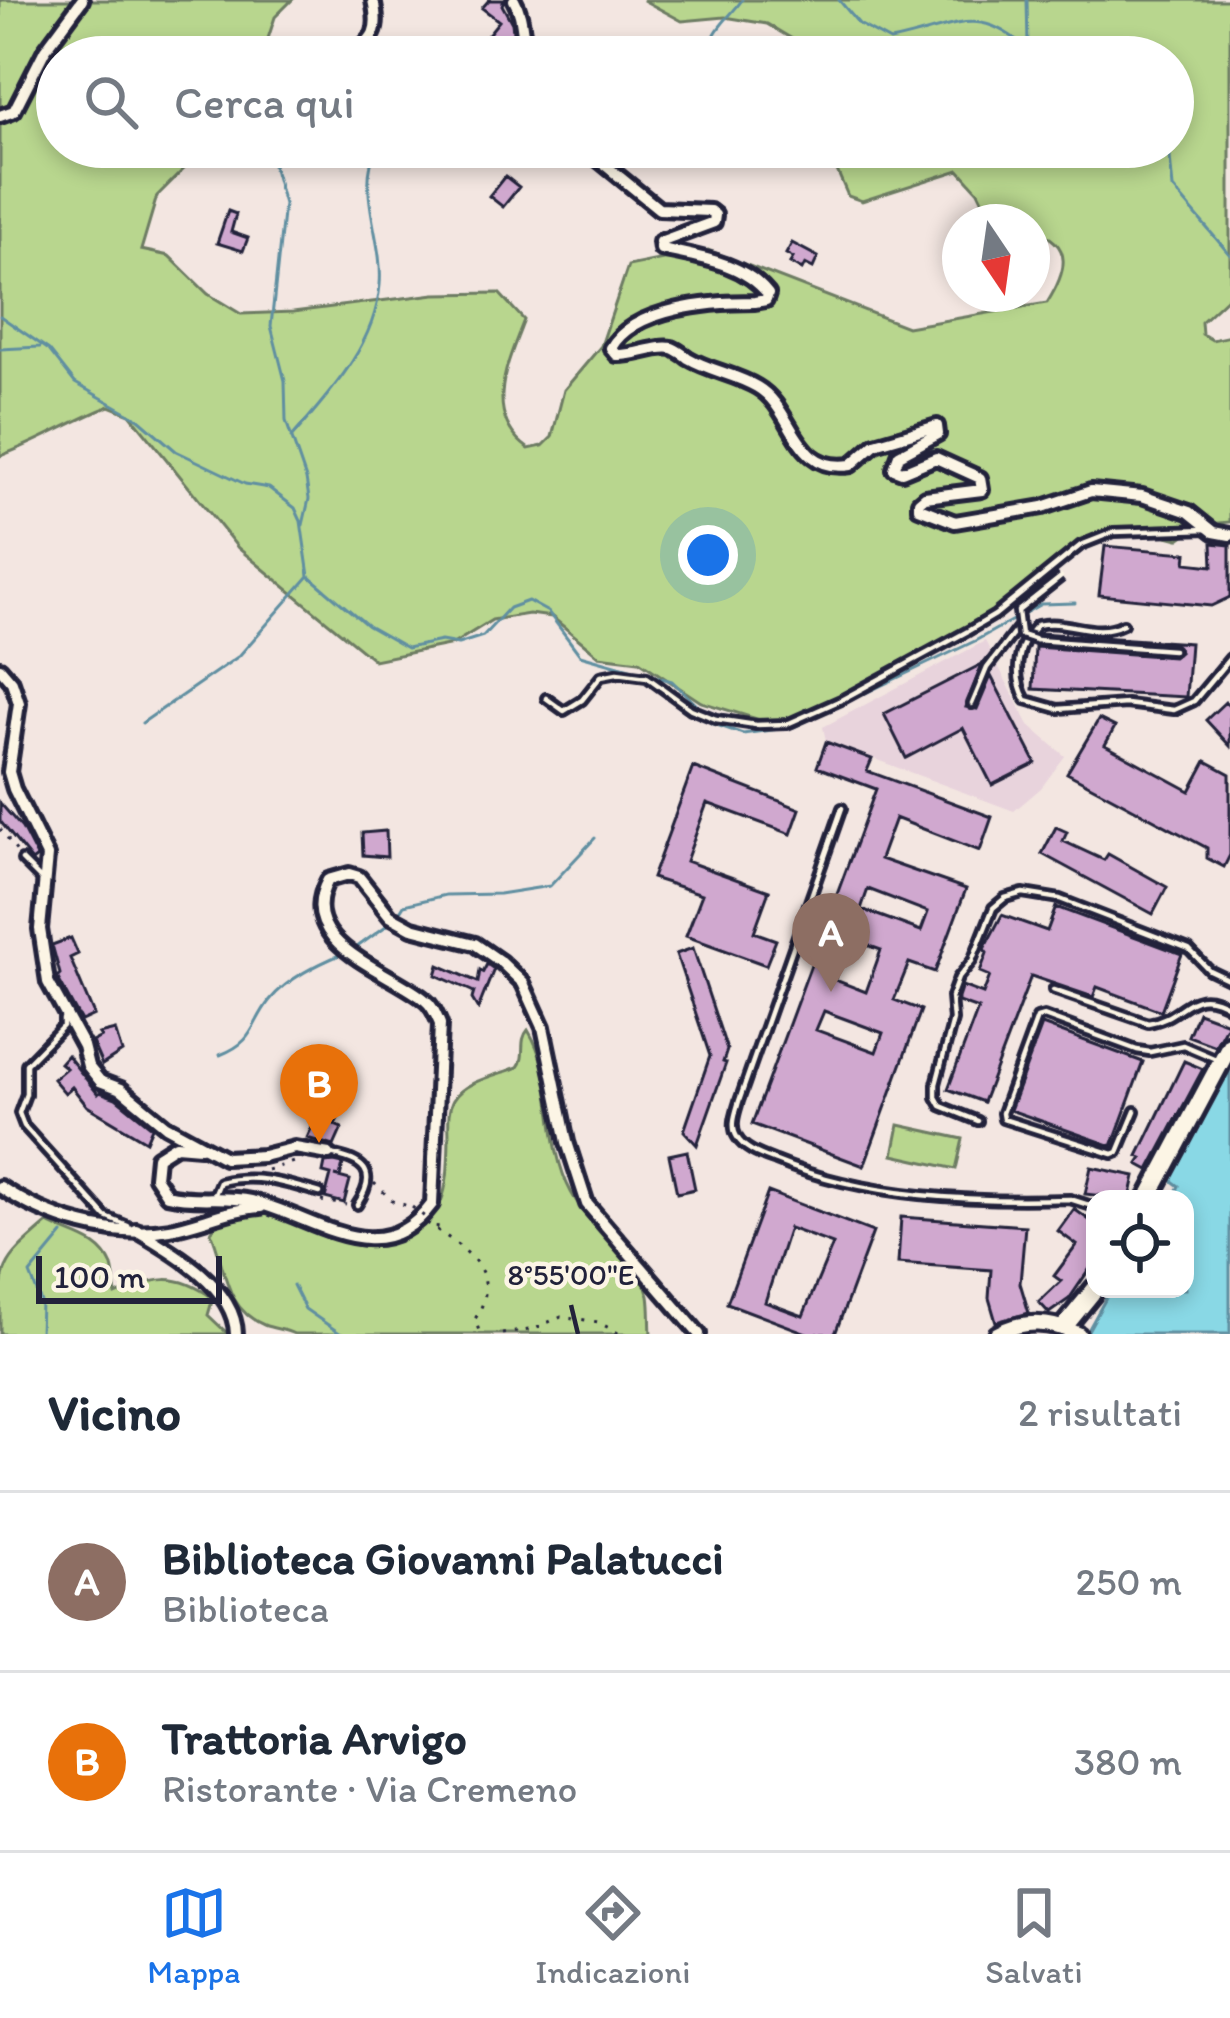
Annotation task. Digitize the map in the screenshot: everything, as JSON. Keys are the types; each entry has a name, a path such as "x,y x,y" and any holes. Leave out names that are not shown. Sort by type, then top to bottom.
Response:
{"main road":[{"path":"1153,1190 1226,1053"},
{"path":"997,1334 1024,1324 1071,1331 1090,1298"}],"street":[{"path":"55,36 82,0"},
{"path":"371,36 378,24 373,0"},
{"path":"514,0 524,23 522,36"},
{"path":"0,116 14,111 36,68"},
{"path":"609,168 659,209 715,215 710,224 660,242 662,250 698,255 744,273 768,294 755,302 674,309 631,327 611,348 617,355 674,348 706,369 760,388 800,446 827,464 850,465 875,444 938,426 938,434 899,454 894,469 902,472 936,458 980,478 982,490 925,497 919,502 919,508 945,520 1043,507 1091,490 1142,496 1189,512 1210,529 1230,536"},
{"path":"0,668 12,682 19,704 9,772 47,856 40,929 48,982 83,1046 88,1066 100,1081 121,1089 200,1147"},
{"path":"329,1154 295,1148 244,1159 225,1158 187,1144 164,1150 154,1165 155,1177 167,1195 190,1201 244,1199 364,1242 413,1223 432,1204 440,1024 424,999 353,958 328,928 320,902 323,889 328,880 349,874 369,885 390,916 412,928 475,944 523,983 543,1027 567,1142 587,1204 697,1333"},
{"path":"0,1186 86,1227 165,1230 208,1216 270,1206"},
{"path":"133,1229 177,1255 211,1287 234,1316 236,1334"}],"lane":[{"path":"546,698 564,712 582,700 601,676 634,674 662,684 703,715 756,725 787,724 872,685 981,623 1081,545 1114,532 1210,529"},
{"path":"972,704 987,668 1017,629 1022,605 1061,577"},
{"path":"1123,624 1096,632 1054,621 1037,625 1021,648 1018,663 1026,700 1058,709 1126,704 1160,710 1184,708 1230,658"},
{"path":"1017,629 1025,639 1173,650"},
{"path":"842,808 740,1101 734,1122 736,1137 777,1162 863,1190 1070,1199 1086,1204"},
{"path":"22,860 46,884"},
{"path":"978,1120 941,1106 935,1097 936,1084 953,1020 951,997 958,978 972,961 992,908 1005,898 1023,893 1060,899 1190,949 1209,970 1230,980"},
{"path":"1053,990 1148,1023 1162,1021 1200,997 1230,1007"},
{"path":"67,1015 63,1026 26,1064 26,1094 20,1113 38,1142 106,1216 133,1229"},
{"path":"1135,1111 1113,1154 1004,1119 1002,1113 1037,1018 1044,1016 1138,1050 1183,1046 1226,1053"},
{"path":"329,1154 360,1163 368,1178 358,1203"},
{"path":"216,1200 220,1182 253,1178 270,1178 317,1192"}],"path":[{"path":"0,829 22,860"},
{"path":"253,1178 257,1172 289,1166 314,1151"},
{"path":"368,1178 394,1201 412,1207 431,1222"},
{"path":"317,1192 317,1200 326,1203 358,1203"},
{"path":"438,1217 436,1229 479,1265 488,1284 475,1319 479,1334"},
{"path":"502,1334 535,1329 561,1316 598,1322 620,1334"}],"shaded area":[{"path":"985,641 1029,725 1065,756 1041,788 1014,811 826,741 823,727"}],"green space":[{"path":"0,0 292,0 275,17 269,36 36,36 36,168 185,168 157,196 141,250 169,256 208,294 241,314 435,294 499,293 524,320 506,371 502,405 515,436 529,449 543,446 552,437 564,390 601,346 628,266 708,250 907,327 994,312 1050,312 1063,260 1050,239 1050,204 984,204 959,170 862,201 848,196 836,168 1194,168 1194,36 787,36 767,24 725,17 682,21 643,0 1230,0 1230,295 1201,322 1202,334 1212,340 1230,336 1230,522 1199,525 1179,539 1152,532 1092,535 988,614 831,701 773,724 701,702 639,661 599,656 552,617 529,614 492,620 453,644 374,660 238,548 130,414 110,406 0,456"},
{"path":"528,1030 543,1068 563,1173 580,1206 643,1281 649,1296 651,1334 294,1334 251,1318 228,1285 211,1232 218,1221 271,1213 336,1239 369,1246 421,1226 440,1204 445,1190 453,1100 473,1083 518,1067"},
{"path":"899,1125 963,1139 956,1169 893,1155"},
{"path":"48,1223 100,1249 112,1266 116,1295 154,1281 176,1280 213,1298 208,1315 228,1334 0,1334 6,1268"}],"water":[{"path":"1230,1069 1230,1334 1086,1334 1106,1298 1194,1298 1194,1190 1177,1190 1179,1186 1171,1180"}],"building":[{"path":"489,0 504,0 512,23 510,36 487,36 499,21 482,8"},
{"path":"505,176 519,187 503,207 489,196"},
{"path":"228,211 236,214 231,232 248,238 243,251 217,243"},
{"path":"792,243 818,257 813,268 805,264 802,270 790,263 793,258 786,254"},
{"path":"1212,543 1230,545 1230,597 1211,606 1099,595 1105,546 1187,553 1186,563 1213,566"},
{"path":"1039,633 1190,643 1186,697 1033,689 1035,647 1173,657 1179,652 1173,643"},
{"path":"982,664 966,707 977,709 991,676 1036,763 992,785 963,728 906,758 884,714"},
{"path":"1225,702 1230,707 1230,746 1206,720"},
{"path":"1099,719 1115,727 1105,745 1190,791 1206,761 1230,774 1230,855 1224,867 1207,858 1207,848 1067,773"},
{"path":"826,742 872,759 867,771 992,817 980,851 895,818 880,859 966,889 935,972 909,963 894,1000 921,1010 864,1166 752,1124 876,789 817,767","holes":["868,889 928,912 921,931 861,909","850,939 881,950 866,992 835,980","824,1011 883,1033 876,1052 816,1030"]},
{"path":"693,767 800,809 791,834 707,803 686,861 769,891 754,932 776,940 766,965 686,936 702,894 652,878"},
{"path":"0,803 22,828 37,857 32,861 0,821"},
{"path":"1056,827 1067,832 1063,841 1104,860 1108,854 1167,887 1153,914 1042,854"},
{"path":"386,831 387,857 363,855 362,833"},
{"path":"1056,907 1182,954 1161,1011 1097,987 1093,997 1031,976 983,1102 948,1089 978,1009 958,998 962,986 983,994 990,976 980,972 987,953 984,949 1002,915 1047,931"},
{"path":"71,938 78,954 70,958 94,1015 81,1021 57,977 52,945"},
{"path":"693,948 727,1050 697,1145 684,1131 710,1056 676,954"},
{"path":"487,964 494,969 478,1009 474,992 436,975 439,965 478,982"},
{"path":"1198,1012 1228,1023 1215,1046 1188,1036"},
{"path":"1042,1025 1143,1062 1112,1146 1010,1110"},
{"path":"115,1030 122,1052 102,1065 92,1042 99,1034"},
{"path":"67,1055 98,1094 116,1098 152,1127 146,1141 87,1106 72,1087 65,1093 53,1079 66,1068 60,1063"},
{"path":"1184,1061 1203,1069 1149,1170 1138,1164 1142,1158 1138,1156"},
{"path":"327,1114 338,1118 335,1125 342,1128 334,1146 307,1138 315,1120 324,1123"},
{"path":"687,1151 695,1189 677,1193 669,1155"},
{"path":"325,1163 343,1164 340,1177 335,1176 350,1180 344,1203 325,1198 331,1175 323,1173"},
{"path":"1091,1167 1135,1176 1132,1190 1086,1190 1085,1194"},
{"path":"768,1192 873,1232 835,1334 809,1334 727,1303","holes":["789,1228 833,1244 803,1316 765,1302"]},
{"path":"1074,1209 1086,1218 1086,1274 1069,1299 1049,1313 1039,1302 1061,1281 1054,1276 1077,1245 1058,1231"},
{"path":"901,1217 1025,1226 1020,1283 1029,1313 996,1322 989,1298 991,1270 898,1263"}],"waterway":[{"path":"715,36 742,0"},
{"path":"839,0 859,24 881,36"},
{"path":"1027,0 1028,36"},
{"path":"909,36 968,22 999,28 1011,36"},
{"path":"274,168 284,204 271,326 285,381 286,421 306,479 309,499 303,525"},
{"path":"291,438 348,368 376,307 380,267 369,198 371,168"},
{"path":"1171,168 1173,188 1230,255"},
{"path":"0,316 49,350 75,383 139,419 176,451 245,484 269,488 295,508 309,576 368,626 407,648 441,641 458,644 483,636 509,608 528,601 548,612 580,655 672,681 702,710"},
{"path":"0,349 40,347"},
{"path":"142,723 239,656 309,576"},
{"path":"711,723 743,734 794,727 975,641 1041,604 1075,603"},
{"path":"399,913 404,905 446,895 550,886 595,838"},
{"path":"353,950 393,921"},
{"path":"220,1055 246,1038 270,1000 286,985 344,953"},
{"path":"40,1334 41,1302 30,1274 63,1234"},
{"path":"293,1285 305,1309 341,1334"}],"place":[{"name":"Biblioteca Giovanni Palatucci","path":"831,992"},
{"name":"Trattoria Arvigo","path":"319,1143"}]}
